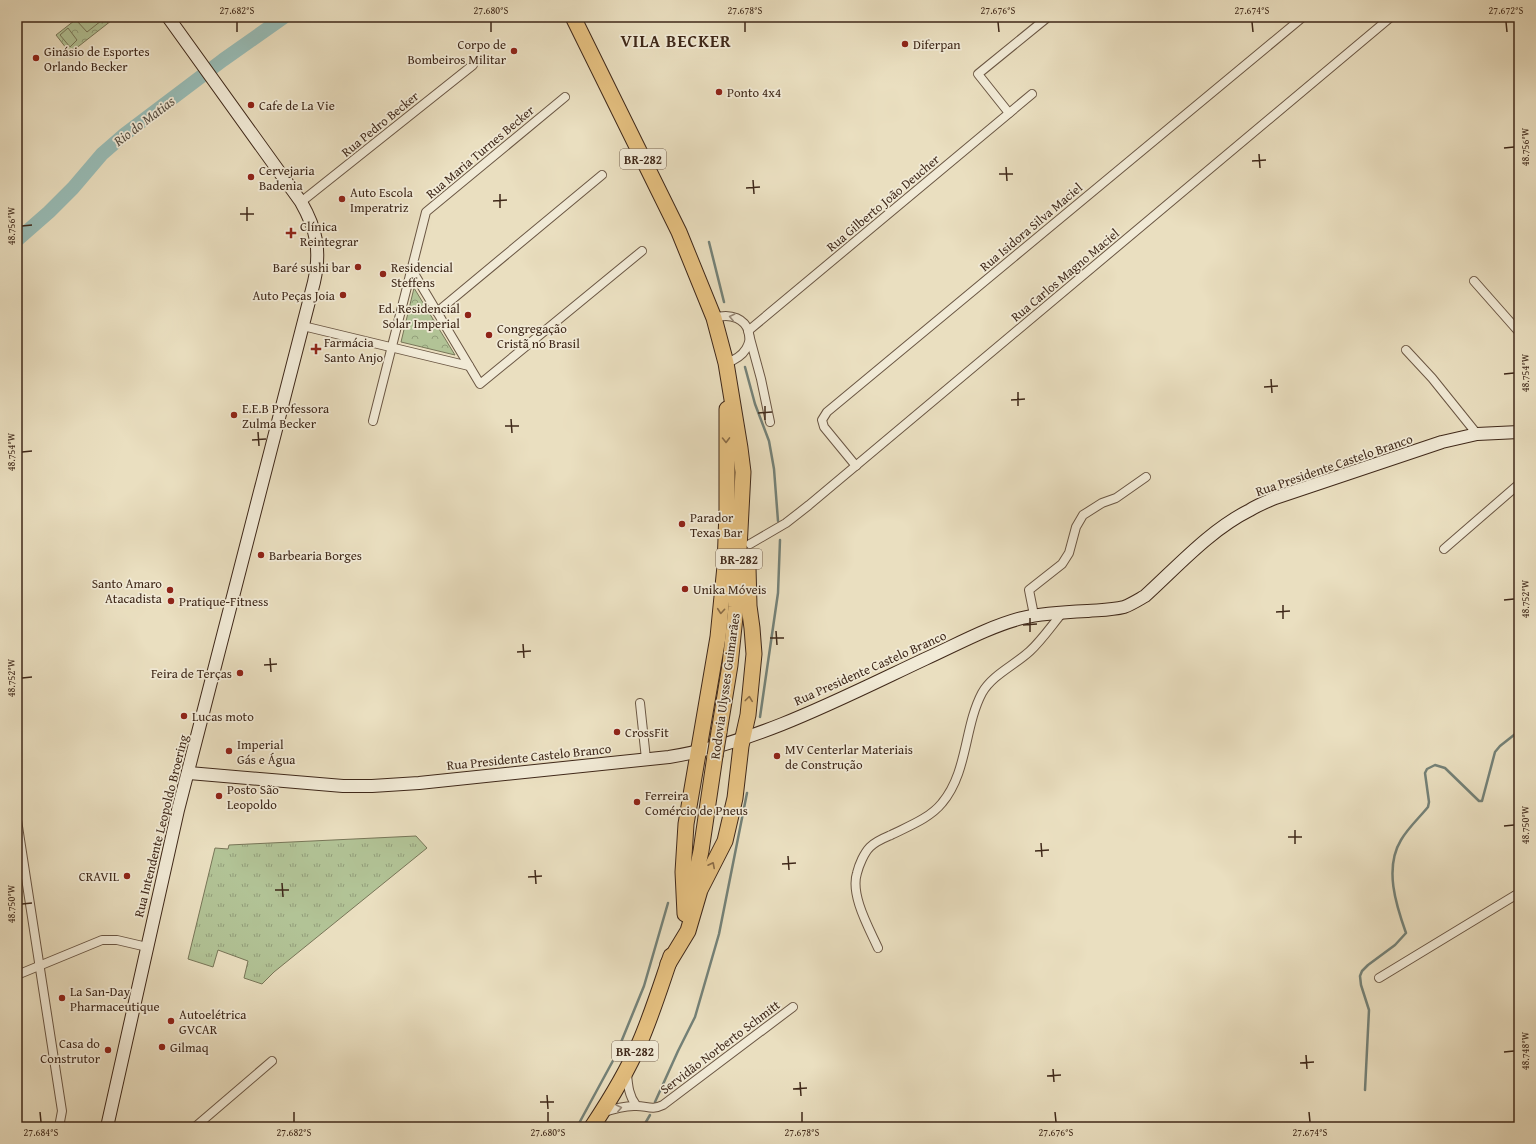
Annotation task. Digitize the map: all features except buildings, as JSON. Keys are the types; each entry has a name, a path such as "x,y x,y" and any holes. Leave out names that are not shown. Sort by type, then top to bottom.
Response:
{"highway":[{"name":"Rodovia Ulysses Guimarães","path":"573,17 679,232 714,318 727,368 743,472 736,607 730,665 701,851 685,914 651,1013 626,1070 602,1113 592,1127"},
{"path":"685,914 684,836 718,637 725,566 727,511 727,368"},
{"path":"668,964 688,930 700,890 725,840 735,798 743,738 748,715 754,654 749,606 748,563 750,544 743,472"}],"street":[{"name":"Rua Intendente Leopoldo Broering","path":"107,1127 176,818 189,773 215,666 303,326 316,272 318,250 314,229 302,202 168,17"},
{"path":"1009,113 978,74 1048,17"},
{"name":"Rua Isidora Silva Maciel","path":"856,466 823,425 823,418 827,412 1303,17"},
{"name":"Rua Carlos Magno Maciel","path":"750,544 786,522 856,466 1391,17"},
{"name":"Rua Pedro Becker","path":"302,202 473,65"},
{"name":"Rua Gilberto João Deucher","path":"748,331 1032,94"},
{"name":"Rua Maria Turnes Becker","path":"373,421 426,212 564,97"},
{"path":"437,312 602,175"},
{"path":"412,270 480,384 642,251"},
{"path":"1474,281 1519,332"},
{"path":"714,318 730,316 740,319 745,325 761,379 770,422"},
{"path":"303,326 469,366"},
{"path":"727,368 734,360 742,355 747,348 749,340 748,331"},
{"path":"1406,350 1432,378 1477,434"},
{"name":"Rua Presidente Castelo Branco","path":"189,773 343,786 372,786 419,783 668,757 698,751 743,738 840,699 998,625 1034,615 1112,609 1134,603 1145,596 1203,543 1226,525 1249,510 1275,498 1442,442 1477,434 1519,432"},
{"path":"1034,615 1029,590 1062,564 1069,553 1076,527 1083,515 1096,506 1116,498 1146,477"},
{"path":"1444,549 1519,484"},
{"path":"878,948 855,890 857,873 866,853 875,843 916,823 941,805 950,793 956,777 975,710 983,691 995,677 1035,646 1063,612"},
{"path":"640,703 646,759"},
{"path":"17,820 62,1111 59,1127"},
{"path":"1378,978 1519,893"},
{"path":"17,975 102,940 117,940 147,947"},
{"name":"Servidão Norberto Schmitt","path":"602,1113 636,1105 650,1108 663,1104 794,1007"},
{"path":"195,1127 272,1061"},
{"path":"626,1070 628,1090 636,1105"}],"green space":[{"path":"79,17 116,17 70,53 56,35"},
{"path":"82,17 106,17 87,32 77,21"},
{"path":"68,28 77,40 70,47 60,35"},
{"path":"414,288 455,355 401,342"},
{"path":"416,836 427,848 274,972 262,984 244,978 248,961 218,950 213,967 188,959 215,848 228,849 229,845"}],"waterway":[{"name":"Rio do Matias","path":"17,240 49,212 73,188 102,154 125,134 223,60 284,17"},
{"path":"709,242 724,302"},
{"path":"745,367 755,404 769,441 774,469 778,521"},
{"path":"760,717 778,593 780,540"},
{"path":"1365,1090 1369,1010 1361,985 1360,976 1362,971 1368,965 1395,945 1406,933 1393,886 1393,862 1401,840 1410,827 1428,807 1429,802 1425,773 1427,769 1435,765 1445,768 1479,801 1482,801 1495,752 1500,746 1519,731"},
{"path":"655,1102 695,1017 719,934 747,793"},
{"path":"577,1127 615,1057 644,986 668,903"},
{"path":"643,1127 650,1115"}],"place":[{"name":"Diferpan","path":"905,44"},
{"name":"Corpo de Bombeiros Militar","path":"514,51"},
{"name":"Ginásio de Esportes Orlando Becker","path":"36,58"},
{"name":"Ponto 4x4","path":"719,92"},
{"name":"Cafe de La Vie","path":"251,105"},
{"name":"Cervejaria Badenia","path":"251,177"},
{"name":"Auto Escola Imperatriz","path":"342,199"},
{"name":"Clínica Reintegrar","path":"291,233"},
{"name":"Baré sushi bar","path":"358,267"},
{"name":"Residencial Steffens","path":"383,274"},
{"name":"Auto Peças Joia","path":"343,295"},
{"name":"Ed. Residencial Solar Imperial","path":"468,315"},
{"name":"Congregação Cristã no Brasil","path":"489,335"},
{"name":"Farmácia Santo Anjo","path":"316,349"},
{"name":"E.E.B Professora Zulma Becker","path":"234,415"},
{"name":"Parador Texas Bar","path":"682,524"},
{"name":"Barbearia Borges","path":"261,555"},
{"name":"Unika Móveis","path":"685,589"},
{"name":"Santo Amaro Atacadista","path":"170,590"},
{"name":"Pratique-Fitness","path":"171,601"},
{"name":"Feira de Terças","path":"240,673"},
{"name":"Lucas moto","path":"184,716"},
{"name":"CrossFit","path":"617,732"},
{"name":"Imperial Gás e Água","path":"229,751"},
{"name":"MV Centerlar Materiais de Construção","path":"777,756"},
{"name":"Posto São Leopoldo","path":"219,796"},
{"name":"Ferreira Comércio de Pneus","path":"637,802"},
{"name":"CRAVIL","path":"127,876"},
{"name":"La San-Day Pharmaceutique","path":"62,998"},
{"name":"Autoelétrica GVCAR","path":"171,1021"},
{"name":"Gilmaq","path":"162,1047"},
{"name":"Casa do Construtor","path":"108,1050"}],"district":[{"name":"VILA BECKER","path":"676,40"}]}
